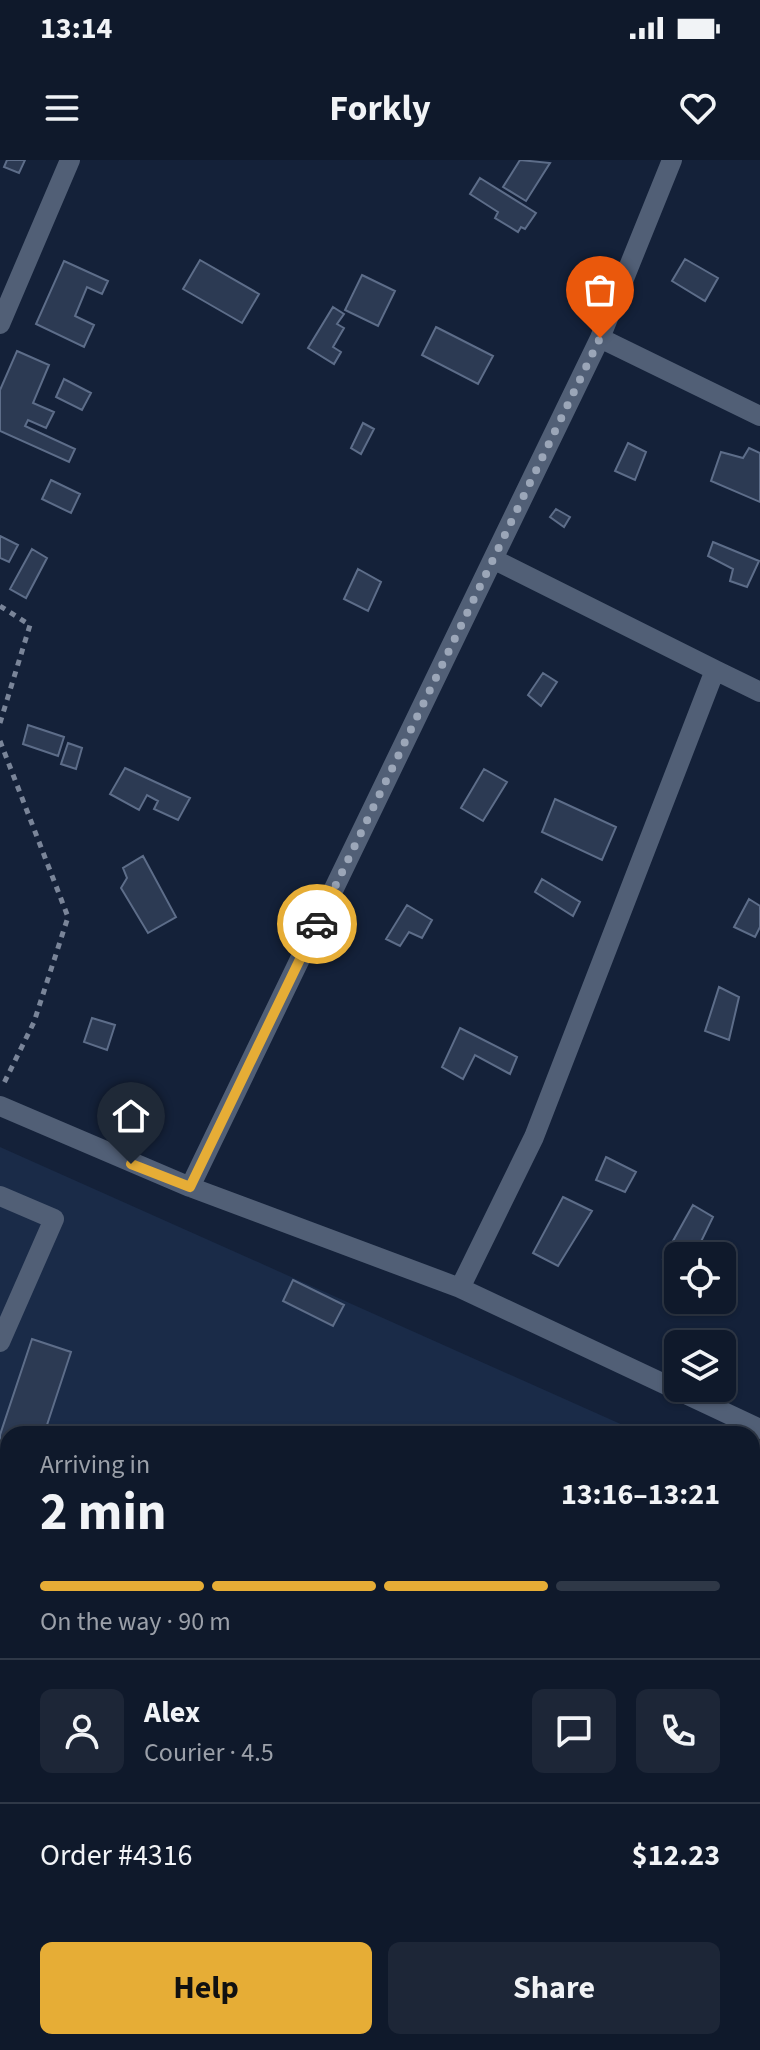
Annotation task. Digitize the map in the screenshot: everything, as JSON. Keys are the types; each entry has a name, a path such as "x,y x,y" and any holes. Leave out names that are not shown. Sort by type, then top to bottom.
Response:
{"street":[{"path":"0,324 70,160"},
{"path":"190,1187 600,338 672,160"},
{"path":"600,338 760,416"},
{"path":"493,559 760,692"},
{"path":"460,1288 540,1124 715,670"},
{"path":"0,1106 190,1187 460,1288 754,1426"},
{"path":"0,1196 54,1219 0,1342"}],"path":[{"path":"0,606 30,625 0,723"},
{"path":"0,741 68,917 34,1022 0,1092"}],"shaded area":[{"path":"0,1147 625,1426 0,1426"}],"building":[{"path":"7,160 25,160 19,173 4,167"},
{"path":"520,160 550,163 526,201 503,187"},
{"path":"480,178 536,213 525,229 521,227 518,232 495,218 498,212 470,194"},
{"path":"685,259 718,278 705,301 672,281"},
{"path":"200,260 259,294 242,323 183,289"},
{"path":"64,261 108,281 102,294 87,287 75,316 94,325 84,347 36,324"},
{"path":"362,275 395,291 378,326 345,310"},
{"path":"333,307 344,314 337,324 344,328 333,347 341,352 334,364 308,348"},
{"path":"436,327 493,356 478,384 422,355"},
{"path":"17,351 49,365 33,403 54,412 46,428 28,420 25,426 75,449 69,462 0,431 0,390"},
{"path":"64,379 91,393 82,410 56,397"},
{"path":"363,423 374,429 361,454 351,448"},
{"path":"628,443 646,452 635,480 615,471"},
{"path":"749,448 760,453 760,502 711,481 721,452 743,458"},
{"path":"51,480 80,494 71,513 42,499"},
{"path":"556,509 570,517 564,527 550,517"},
{"path":"0,536 18,545 9,562 0,558"},
{"path":"713,542 759,561 747,587 730,581 733,569 708,556"},
{"path":"32,549 47,558 26,598 10,589"},
{"path":"358,569 381,582 368,611 344,599"},
{"path":"543,673 557,682 541,706 528,695"},
{"path":"28,725 64,737 58,756 23,744"},
{"path":"68,743 82,748 76,769 61,764"},
{"path":"125,768 190,798 178,820 154,809 158,801 147,795 139,810 110,794"},
{"path":"484,769 507,782 483,821 461,808"},
{"path":"555,799 616,827 602,860 542,832"},
{"path":"143,856 176,917 148,933 121,888 127,878 123,868"},
{"path":"542,879 580,902 573,916 535,892"},
{"path":"749,899 760,906 760,927 755,937 734,927"},
{"path":"407,905 432,920 422,938 409,932 400,946 386,939"},
{"path":"719,987 739,997 729,1040 705,1031"},
{"path":"92,1018 115,1025 107,1050 84,1042"},
{"path":"460,1028 517,1057 510,1074 475,1055 463,1079 442,1067"},
{"path":"606,1157 636,1172 625,1192 596,1180"},
{"path":"563,1197 592,1211 558,1266 533,1253"},
{"path":"693,1205 713,1217 701,1242 672,1242"},
{"path":"293,1280 344,1305 333,1326 283,1301"},
{"path":"32,1339 71,1352 47,1426 3,1426"}],"way so far":[{"path":"317,924 600,338"}],"route":[{"path":"131,1164 190,1187 317,924"}]}
